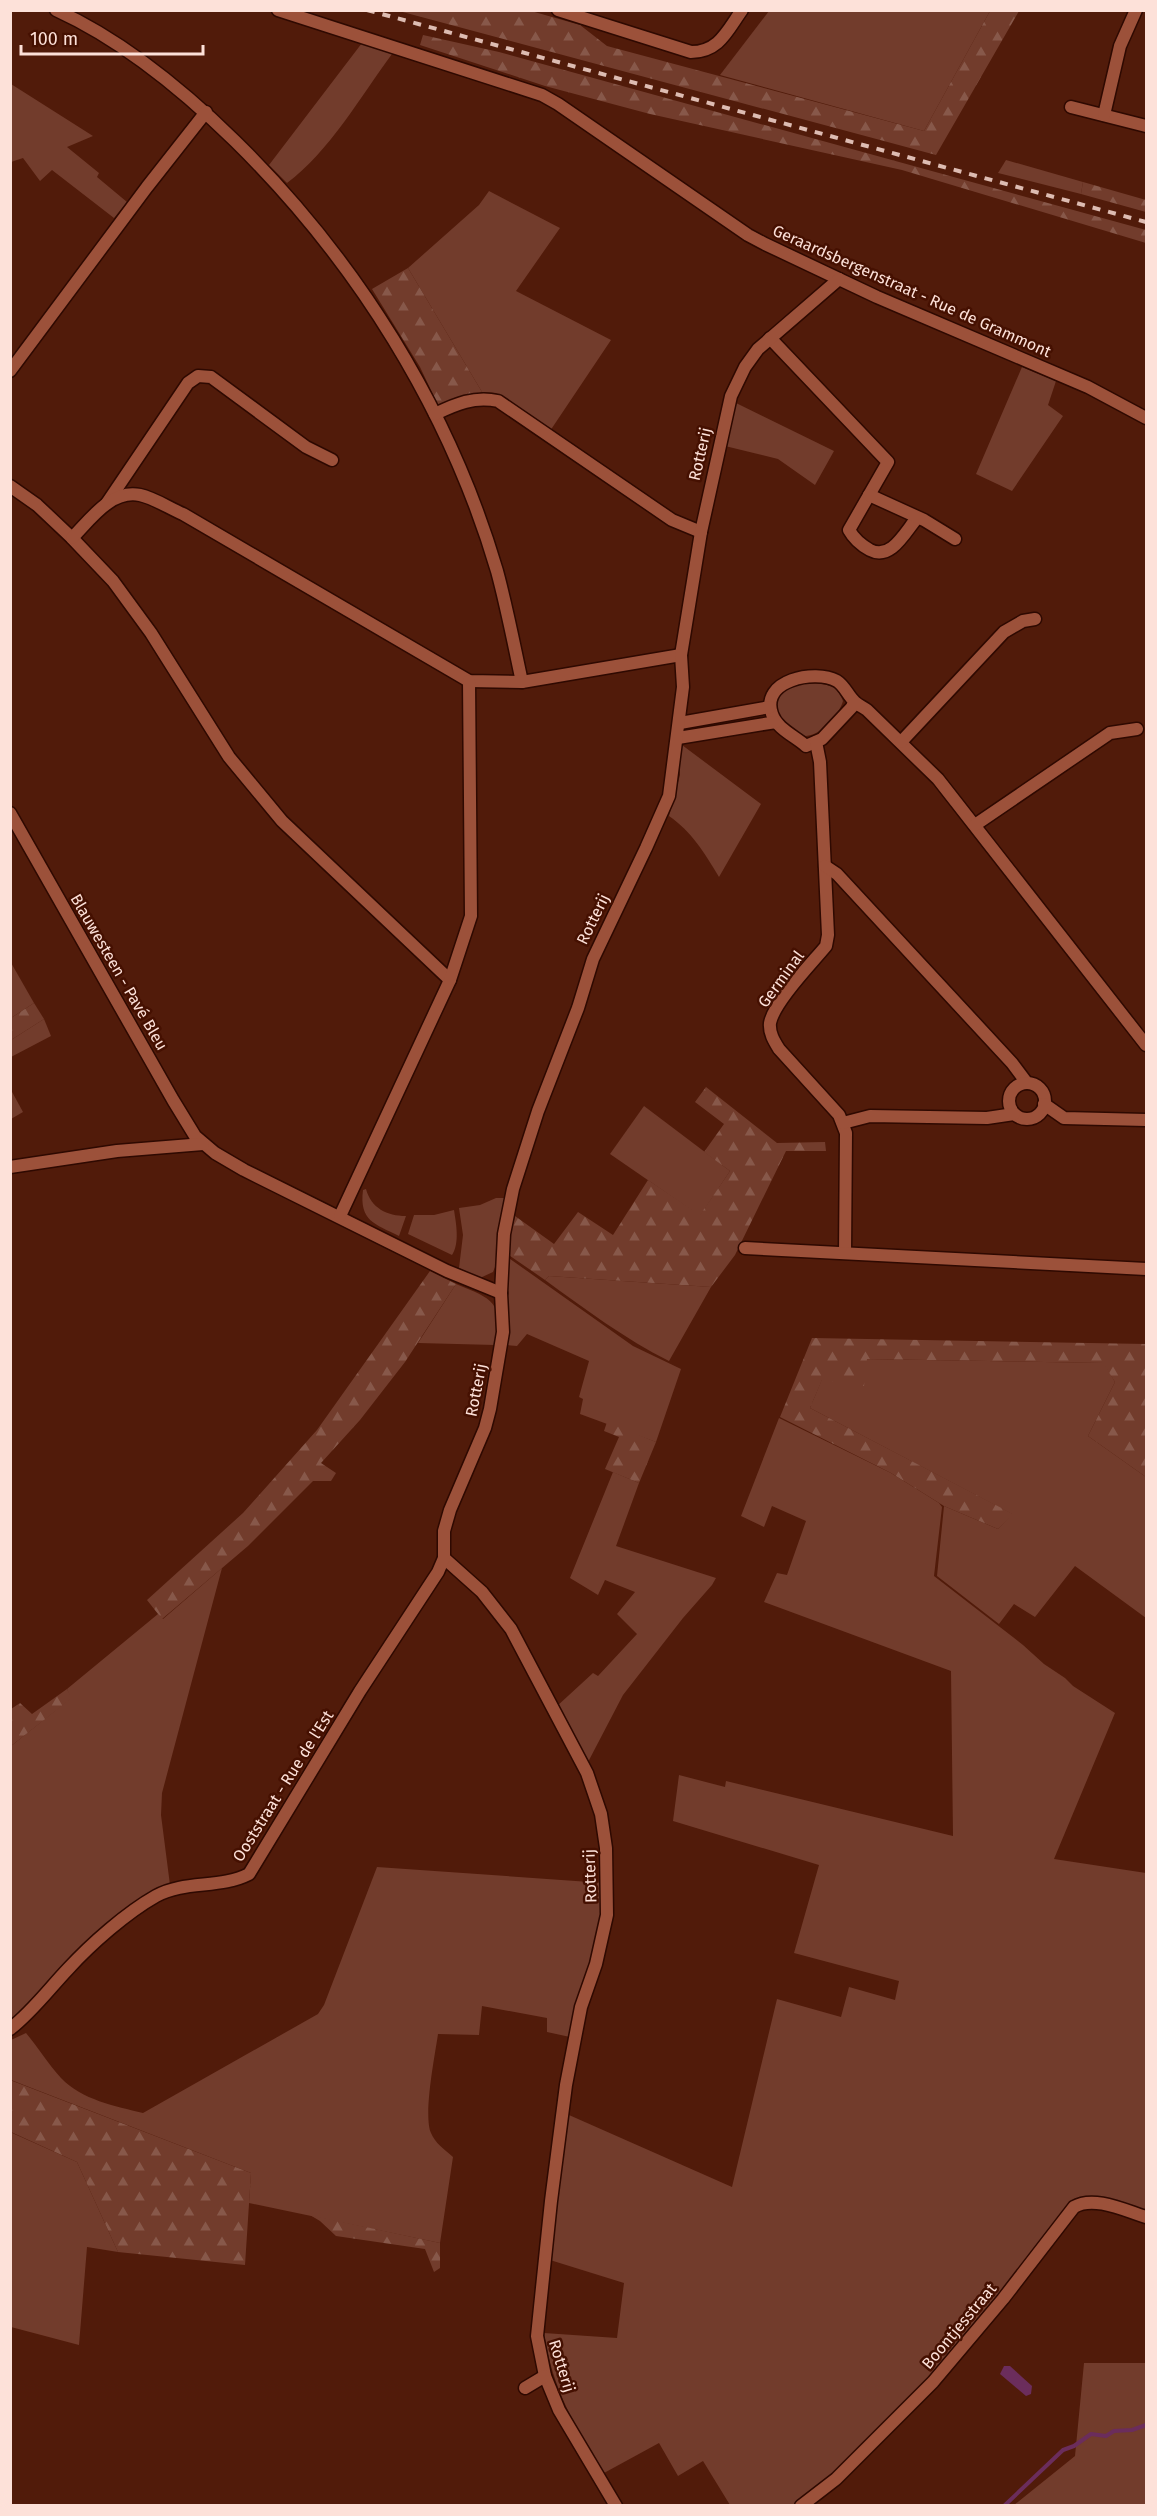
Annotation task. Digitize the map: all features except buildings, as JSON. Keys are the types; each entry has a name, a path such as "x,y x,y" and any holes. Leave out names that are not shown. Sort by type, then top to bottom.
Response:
{"street":[{"path":"57,10 125,50 173,83 206,112 269,175 322,235 399,349 435,414 478,516 496,571 522,682"},
{"name":"Geraardsbergenstraat - Rue de Grammont","path":"278,10 542,95 612,140 748,235 839,279 1088,387 1146,418"},
{"path":"558,10 691,52 704,52 714,48 742,10"},
{"path":"1104,115 1120,46 1136,10"},
{"path":"1071,107 1146,126"},
{"path":"10,371 111,234 206,112"},
{"name":"Rotterij","path":"616,2505 559,2410 545,2376 537,2336 539,2299 566,2085 581,2007 596,1964 607,1915 608,1878 604,1830 587,1773 511,1629 482,1592 444,1558 444,1531 450,1510 485,1428 490,1409 502,1332 504,1234 520,1163 578,1008 593,959 669,796 680,723 683,687 681,655 700,532 731,396 750,359 770,338 839,279"},
{"path":"770,338 888,462 849,530 853,538 876,553 884,554 891,550 917,518"},
{"path":"72,538 107,503 188,383 198,376 211,377 306,447 332,460"},
{"path":"435,414 464,401 486,398 498,400 666,516 700,532"},
{"path":"10,486 37,505 113,581 151,633 229,757 282,821 450,980"},
{"path":"107,503 122,496 139,495 183,514 469,681 522,682 681,655"},
{"path":"869,495 955,539"},
{"path":"901,742 1004,632 1023,621 1035,619"},
{"path":"854,702 822,739 806,746 776,722 770,707 776,691 789,679 801,677 830,679 837,682 854,702 867,710 938,779 1146,1045"},
{"path":"340,1216 450,980 471,916 469,681"},
{"path":"680,723 770,707"},
{"path":"678,738 776,722"},
{"path":"975,825 1110,733 1137,729"},
{"name":"Germinal","path":"816,742 820,762 828,935 826,946 776,1009 770,1024 770,1031 779,1049 839,1115 843,1123"},
{"name":"Blauwesteen - Pavé Bleu","path":"10,813 172,1100 187,1125 203,1144 244,1170 447,1271 501,1293"},
{"path":"825,866 837,874 1012,1063 1027,1083"},
{"path":"845,1252 846,1133 843,1123 870,1116 987,1118 1014,1114 1027,1119 1034,1118 1040,1114 1044,1104 1044,1094 1040,1088 1027,1083 1020,1084 1010,1094 1010,1108 1014,1114"},
{"path":"1044,1104 1064,1118 1146,1120"},
{"path":"10,1167 117,1151 203,1144"},
{"path":"745,1248 1146,1269"},
{"name":"Ooststraat - Rue de l'Est","path":"10,2029 92,1945 157,1896 187,1887 237,1880 249,1874 360,1691 438,1572 444,1558"},
{"name":"Boontjesstraat","path":"801,2505 836,2479 933,2382 1003,2299 1074,2207 1088,2202 1097,2203 1146,2217"},
{"path":"525,2388 545,2376"}],"green space":[{"path":"399,11 531,11 580,25 607,46 924,131 990,11 1019,11 936,155"},
{"path":"769,11 990,11 924,131 720,75"},
{"path":"423,35 499,52 1146,230 1146,243 902,170 650,114 545,86 420,45"},
{"path":"362,43 392,54 331,140 287,183 269,165"},
{"path":"11,84 93,136 67,147 99,173 97,177 127,202 114,218 52,170 40,181 23,158 11,162"},
{"path":"1006,160 1083,182 1081,194 998,173"},
{"path":"1083,182 1146,200 1146,212 1081,194"},
{"path":"489,191 560,228 516,291 611,340 550,431 496,393 482,392 408,268 479,205"},
{"path":"408,268 482,392 439,407 420,367 372,289"},
{"path":"1022,367 1056,381 1048,405 1063,416 1012,491 976,474"},
{"path":"736,403 834,451 815,485 778,459 725,446"},
{"path":"810,683 834,688 843,701 838,712 824,728 806,736 801,735 781,718 776,703 783,691 800,684"},
{"path":"682,745 761,804 719,877 691,836 669,816 680,775 679,753"},
{"path":"10,961 34,1003 11,1018 10,1018"},
{"path":"34,1003 44,1019 11,1040 11,1018"},
{"path":"44,1019 51,1036 11,1057 11,1040"},
{"path":"706,1087 777,1143 825,1142 826,1151 786,1151 735,1255 711,1287 549,1276 545,1280 506,1253 515,1216 554,1244 578,1212 613,1235 648,1180 700,1215 730,1171 704,1152 724,1124 695,1102"},
{"path":"11,1090 23,1112 10,1119"},
{"path":"644,1106 730,1171 700,1216 610,1154"},
{"path":"366,1189 368,1196 381,1210 406,1216 399,1236 376,1224 366,1215 362,1200 363,1190"},
{"path":"496,1198 505,1198 497,1262 493,1272 480,1278 459,1268 463,1235 459,1208 480,1205"},
{"path":"454,1210 457,1239 452,1255 408,1234 414,1215 434,1215"},
{"path":"506,1256 633,1346 681,1369 656,1442 580,1414 583,1399 579,1397 589,1361 527,1334 517,1346 506,1345"},
{"path":"430,1271 456,1284 405,1362 360,1420 321,1463 336,1473 331,1481 313,1481 248,1546 162,1619 147,1600 243,1513 317,1430"},
{"path":"549,1276 711,1287 669,1361 590,1313 545,1280"},
{"path":"456,1284 479,1294 493,1304 498,1319 495,1345 418,1343"},
{"path":"812,1338 1146,1344 1146,1477 1088,1436 1115,1382 1103,1363 867,1359 864,1386 822,1380 810,1408 1013,1514 998,1529 944,1506 891,1473 780,1417"},
{"path":"866,1359 1104,1363 1115,1382 1088,1436 1146,1477 1146,1618 1075,1566 1035,1617 1014,1604 999,1624 937,1576 944,1506 998,1529 1012,1514 810,1408 822,1379"},
{"path":"779,1418 891,1473 939,1503 942,1507 934,1576 1073,1686 1115,1713 1054,1859 1146,1873 1146,2213 1082,2200 926,2385 834,2478 796,2505 730,2505 703,2461 678,2476 659,2443 604,2473 574,2422 559,2390 544,2333 617,2338 624,2283 550,2260 569,2115 732,2187 777,1999 841,2017 849,1987 895,2000 899,1981 794,1953 819,1865 673,1821 679,1775 725,1787 726,1781 953,1836 951,1671 764,1602 777,1573 787,1575 806,1521 772,1506 764,1527 741,1516"},
{"path":"607,1422 656,1442 639,1483 605,1469 619,1437 604,1431"},
{"path":"613,1472 639,1483 616,1546 716,1578 623,1695 587,1764 556,1707 593,1673 598,1676 637,1634 617,1614 635,1592 605,1580 598,1595 570,1578"},
{"path":"222,1568 162,1793 161,1815 170,1885 11,2021 11,1746 71,1698 67,1689 158,1614 163,1619"},
{"path":"67,1689 72,1698 11,1746 11,1709 20,1703 32,1714"},
{"path":"377,1867 604,1883 602,1928 570,2037 547,2032 547,2018 482,2006 479,2035 438,2034 430,2085 429,2124 435,2140 453,2157 440,2243 249,2203 251,2173 11,2080 11,2040 26,2033 56,2073 69,2086 99,2101 143,2113 318,2014 324,2005"},
{"path":"10,2080 251,2173 245,2265 118,2252 77,2162 11,2132"},
{"path":"10,2132 77,2162 118,2252 87,2247 79,2345 11,2327"},
{"path":"310,2215 440,2243 440,2268 434,2272 425,2249 336,2236"},
{"path":"1084,2363 1146,2363 1146,2505 1014,2505 1075,2456"}],"shaded area":[{"path":"1004,2366 1010,2366 1032,2386 1031,2394 1026,2396 1000,2374"}],"waterway":[{"path":"1004,2506 1063,2450 1074,2446 1091,2434 1106,2436 1114,2431 1132,2430 1146,2425"}],"railway":[{"path":"367,10 1146,222"}]}
